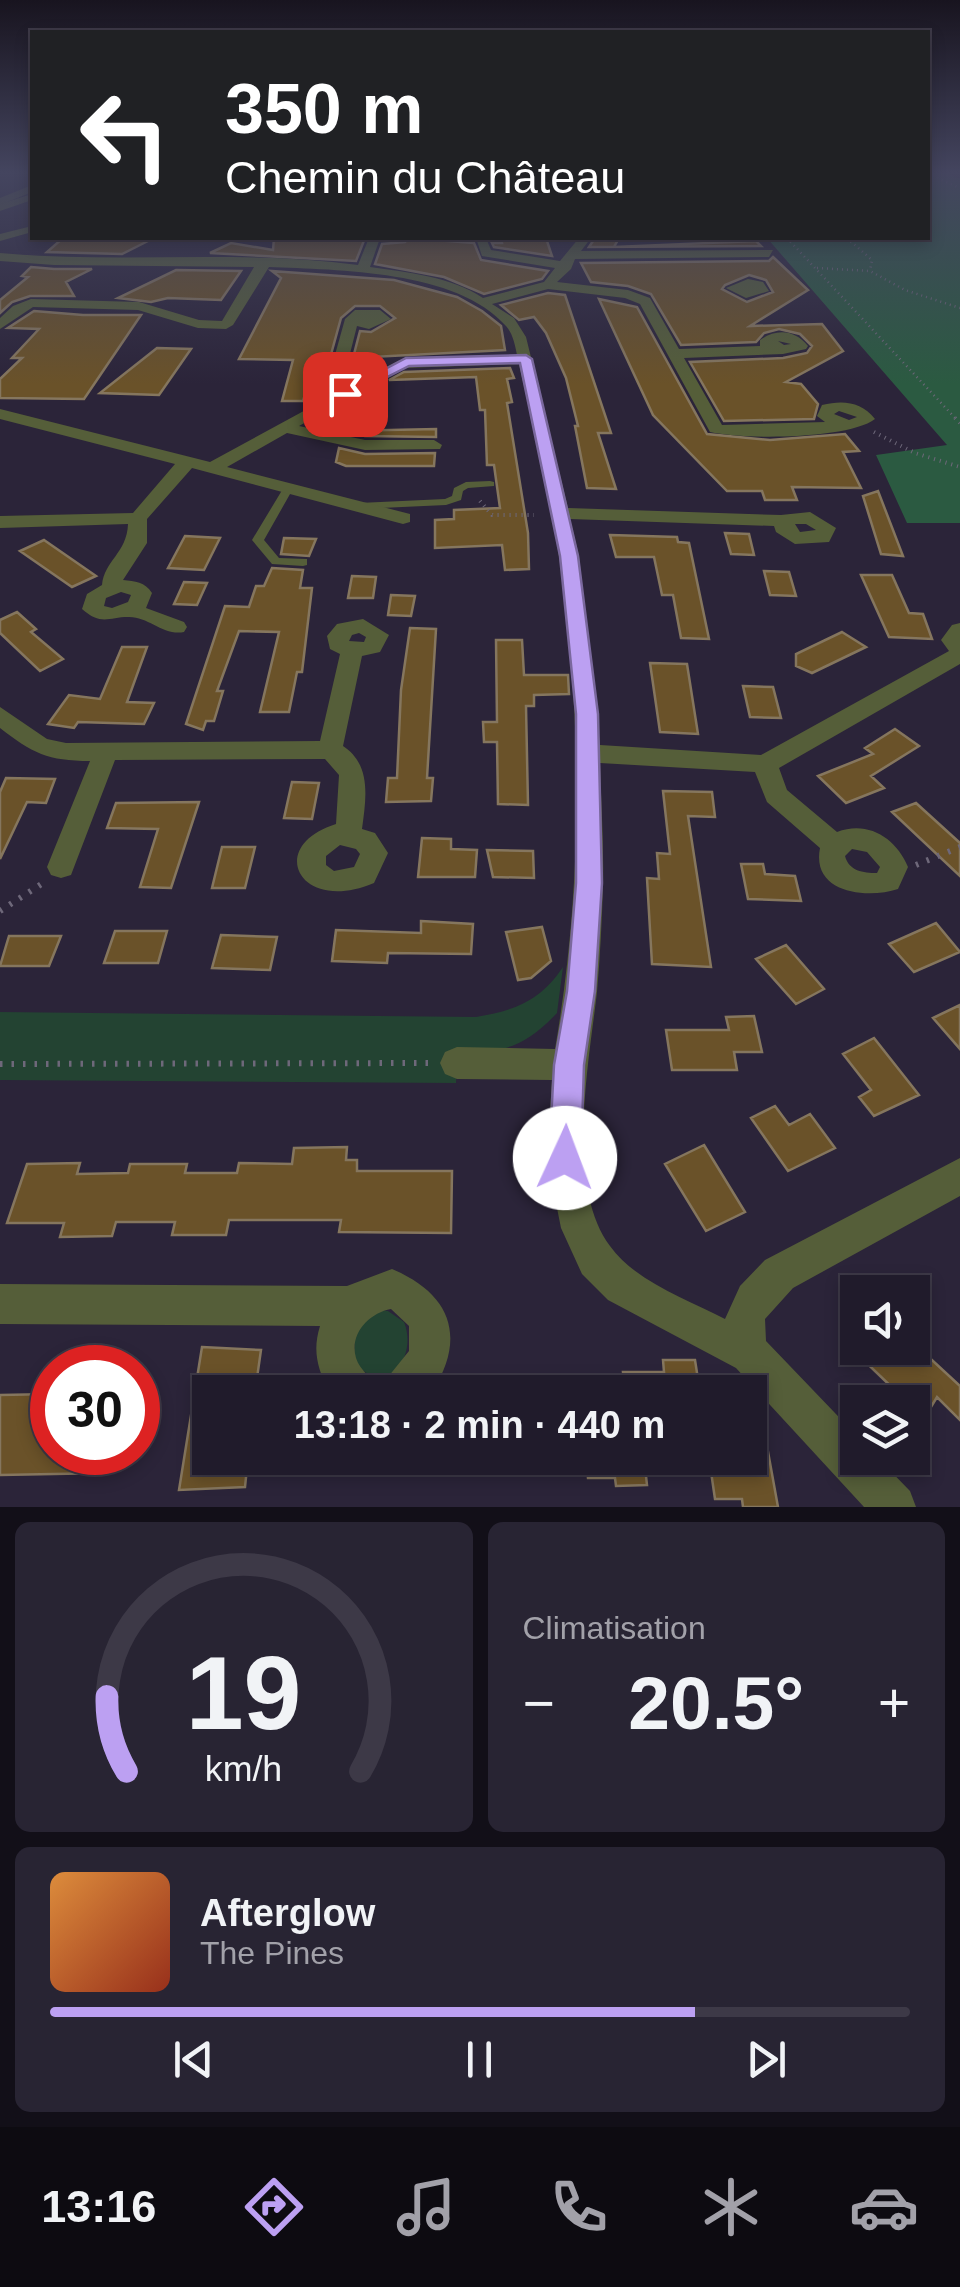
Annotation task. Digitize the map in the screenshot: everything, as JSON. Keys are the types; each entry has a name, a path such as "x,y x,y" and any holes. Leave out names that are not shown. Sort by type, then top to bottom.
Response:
{"street":[{"path":"363,269 372,243"},
{"path":"483,243 486,254 570,260 769,253"},
{"path":"548,285 581,243"},
{"path":"736,254 755,278 754,284"},
{"path":"0,257 363,269 448,287 484,302 514,326 526,359 560,513 578,616 588,753 589,883 581,991 569,1065 565,1158 575,1212 596,1260 622,1286 750,1354"},
{"path":"0,325 18,308 31,304 139,306 198,324 226,325 261,265"},
{"path":"484,302 548,285 639,298 716,429 741,432 853,424"},
{"path":"345,394 334,387 352,318"},
{"path":"672,354 777,349"},
{"path":"212,468 406,362 526,359"},
{"path":"0,414 403,518"},
{"path":"284,428 364,445 434,446"},
{"path":"176,627 131,610 140,602 142,593 134,587 112,587 112,576 137,542 138,518 178,470 190,462"},
{"path":"560,513 784,521"},
{"path":"0,522 138,518"},
{"path":"588,753 764,764 960,652 952,640 960,630"},
{"path":"330,750 352,651"},
{"path":"0,715 39,746 66,752 330,750 342,755 354,774 348,834"},
{"path":"61,868 106,752"},
{"path":"764,764 776,795 834,845"},
{"path":"849,838 869,840 886,852 893,875 870,886 850,880 830,859 834,845 849,838"},
{"path":"457,1063 569,1065"},
{"path":"894,1507 750,1354 742,1338 746,1312 756,1295 779,1274 960,1176"},
{"path":"341,1375 336,1358 340,1321 349,1306 377,1290 392,1289 418,1302 427,1316 431,1351 419,1375"},
{"path":"0,1304 349,1306"}],"lane":[{"path":"358,506 457,498 458,490 466,485 490,484"},
{"path":"288,487 258,540 276,561 304,562"}],"path":[{"path":"792,243 960,423"},
{"path":"853,243 872,260 870,270"},
{"path":"814,268 870,270 906,290 960,308"},
{"path":"853,424 960,467"},
{"path":"457,498 484,502 492,515 534,515"},
{"path":"893,875 960,847"},
{"path":"0,911 27,897 61,868"},
{"path":"0,1064 457,1063"}],"green space":[{"path":"772,243 960,243 960,523 907,523 876,455 947,445"},
{"path":"563,967 557,1013 534,1034 512,1046 457,1055 456,1083 0,1080 0,1012 476,1017 526,1002"},
{"path":"379,1310 404,1322 407,1349 396,1370 388,1375 365,1372 354,1361 355,1330"}],"building":[{"path":"57,243 143,243 122,254 47,252"},
{"path":"230,243 273,250 274,243 363,243 356,261 210,253"},
{"path":"474,243 481,260 548,271 542,279 484,294 444,277 375,264 382,244"},
{"path":"492,243 548,243 552,256 494,247"},
{"path":"591,243 616,243 614,247 589,247"},
{"path":"702,243 761,246 618,247"},
{"path":"773,257 808,290 750,326 822,324 843,351 786,382 801,384 818,404 814,419 724,421 690,362 783,358 807,353 812,346 800,334 779,329 764,333 756,342 681,345 651,294 628,286 591,282 581,263 769,261","holes":["749,275 766,280 773,292 747,302 722,289"]},
{"path":"31,267 92,269 66,282 74,296 30,296 12,302 0,313 0,300 28,277 22,276"},
{"path":"176,270 241,271 221,300 168,298 151,302 118,298"},
{"path":"272,271 394,280 457,297 501,326 505,350 353,358 360,331 371,332 395,318 380,306 355,306 341,318 330,358 322,358 313,393 306,391 303,401 282,401 293,360 239,359 281,278"},
{"path":"548,293 565,295 611,433 598,433 616,489 587,488 566,378 546,333 534,317 519,320 501,305"},
{"path":"599,299 637,307 707,434 770,440 845,434 859,451 843,452 861,488 792,487 797,500 765,500 762,491 727,491 653,415"},
{"path":"34,311 141,315 84,399 0,398 0,379 22,358 12,358 39,329 8,328"},
{"path":"157,348 191,349 159,395 100,393"},
{"path":"510,368 514,378 507,379 512,402 507,403 528,533 529,569 505,570 502,545 435,548 435,520 454,519 454,510 500,508 494,465 487,465 485,410 480,410 476,377 389,380 404,372"},
{"path":"436,429 436,437 365,436 342,431"},
{"path":"339,448 365,454 435,453 434,466 346,466 336,462"},
{"path":"878,491 903,556 881,554 863,496"},
{"path":"725,533 749,534 754,555 731,554"},
{"path":"610,535 677,537 678,542 689,543 709,639 681,638 673,595 662,595 654,557 616,557"},
{"path":"185,536 220,538 204,570 168,568"},
{"path":"284,538 316,539 309,556 281,554"},
{"path":"44,540 96,576 72,587 20,551"},
{"path":"272,568 303,570 300,588 312,588 302,672 297,672 289,712 260,712 279,632 239,631 217,691 223,691 214,721 206,721 203,730 186,724 225,606 249,607 256,586 264,586"},
{"path":"764,571 789,572 796,596 770,595"},
{"path":"861,575 892,575 909,613 923,614 932,639 889,637"},
{"path":"352,576 376,577 373,598 348,598"},
{"path":"184,582 207,583 197,605 174,604"},
{"path":"391,595 415,596 411,616 388,615"},
{"path":"17,612 36,629 31,632 63,659 40,671 0,633 0,620"},
{"path":"410,628 436,629 427,778 433,778 431,801 386,802 388,778 397,778 401,690"},
{"path":"842,632 866,647 812,673 796,666 796,654"},
{"path":"496,640 522,640 524,675 568,675 569,694 534,695 534,706 526,706 528,805 498,804 497,742 484,742 483,722 497,722"},
{"path":"122,647 147,647 127,702 154,703 144,724 78,722 74,728 48,724 69,695 100,699"},
{"path":"650,663 687,664 698,734 660,732"},
{"path":"743,686 773,687 781,718 750,717"},
{"path":"895,729 919,746 871,776 884,788 846,803 818,776 873,754 865,748"},
{"path":"6,778 55,779 46,803 27,802 0,859 0,792"},
{"path":"292,782 319,783 312,819 284,818"},
{"path":"663,791 712,792 715,817 688,816 711,967 652,964 647,878 659,879 657,853 670,854"},
{"path":"199,802 171,888 140,887 158,829 107,828 116,803"},
{"path":"916,803 960,843 960,876 892,812"},
{"path":"422,838 451,839 451,849 477,850 475,877 418,877"},
{"path":"222,847 255,847 245,888 212,888"},
{"path":"487,850 533,851 534,878 493,877"},
{"path":"741,864 763,864 765,874 795,876 801,901 748,899"},
{"path":"421,921 473,924 471,954 388,953 387,963 332,961 336,930 421,933"},
{"path":"936,923 960,952 914,972 889,944"},
{"path":"542,927 551,961 531,978 518,980 506,932"},
{"path":"115,931 167,931 158,963 104,963"},
{"path":"221,935 277,937 270,970 212,968"},
{"path":"9,936 61,936 49,966 0,966"},
{"path":"786,945 824,989 796,1004 756,959"},
{"path":"960,1005 960,1049 933,1018"},
{"path":"754,1016 762,1052 734,1052 737,1070 672,1070 666,1030 729,1030 726,1017"},
{"path":"874,1038 919,1095 874,1116 859,1097 871,1090 843,1054"},
{"path":"775,1106 789,1125 810,1114 835,1148 788,1171 751,1118"},
{"path":"704,1145 745,1212 706,1231 665,1164"},
{"path":"347,1147 346,1160 357,1160 357,1171 452,1171 451,1233 339,1232 341,1220 229,1220 226,1235 172,1235 175,1222 116,1222 112,1236 60,1237 64,1223 7,1223 27,1164 80,1163 77,1174 128,1173 130,1164 187,1164 185,1173 237,1173 239,1163 292,1164 294,1148"},
{"path":"202,1347 261,1350 257,1375 197,1375"},
{"path":"930,1358 960,1386 960,1420 937,1397 930,1406 930,1385 890,1385 869,1365 930,1365"},
{"path":"663,1360 695,1360 697,1375 623,1372 664,1372"},
{"path":"30,1394 30,1474 0,1475 0,1395"},
{"path":"192,1409 192,1475 246,1475 245,1487 179,1490"},
{"path":"767,1446 778,1507 743,1507 742,1499 715,1499 711,1475 767,1475"},
{"path":"588,1475 646,1475 647,1485 616,1486 615,1478"}],"route":[{"path":"345,394 406,362 526,359 569,556 587,714 589,883 581,991 569,1065 565,1158"}]}
